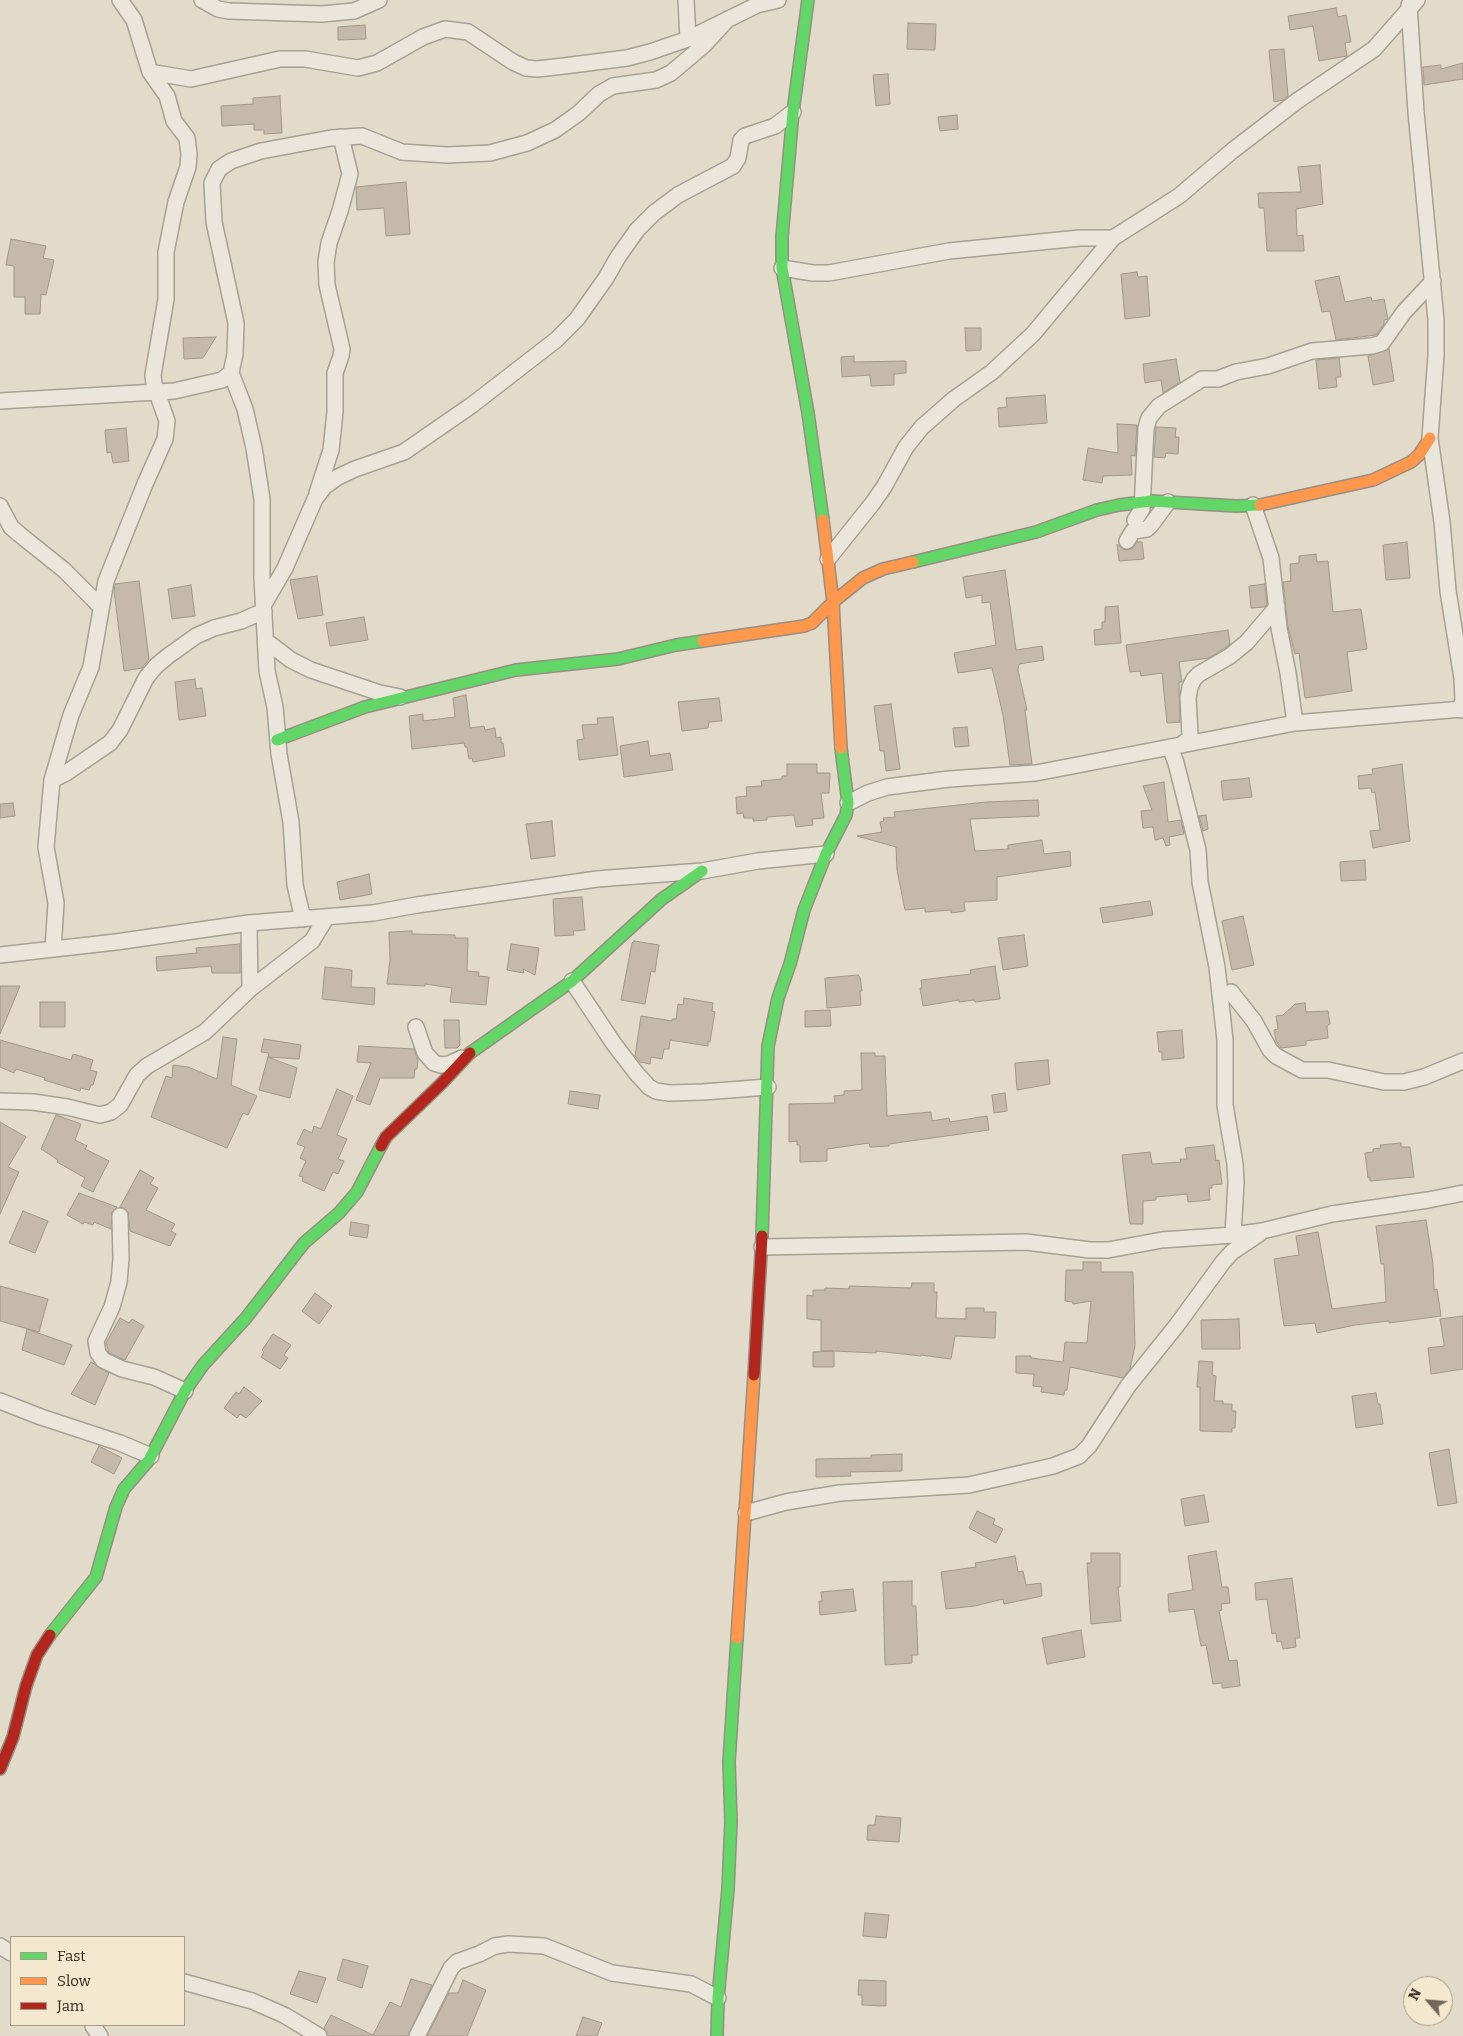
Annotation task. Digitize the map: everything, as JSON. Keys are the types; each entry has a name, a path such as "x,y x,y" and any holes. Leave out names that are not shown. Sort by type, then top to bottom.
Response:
{"street":[{"path":"53,949 56,902 46,847 52,780 71,715 91,667 106,581 165,439 167,421 153,376 166,298 166,252 176,202 188,168 190,146 187,138 174,121 167,96 150,72 134,20 120,0"},
{"path":"202,0 218,9 229,11 322,14 354,11 380,0"},
{"path":"686,0 688,39"},
{"path":"150,72 191,79 280,59 305,59 358,68 376,64 423,36 445,29 468,32 513,62 526,68 537,69 627,58 688,39 757,5 778,0"},
{"path":"717,2036 731,1821 729,1762 762,1247 768,1046 778,998 790,964 804,910 826,854 846,815 848,803 839,712 833,602 828,558 808,413 782,268 782,237 793,112 808,0"},
{"path":"828,558 872,504 884,487 906,447 922,427 954,399 992,372 1033,334 1113,238 1179,196 1297,101 1374,49 1411,3"},
{"path":"848,803 868,793 888,787 949,779 1036,773 1295,723 1462,709 1462,678 1448,591 1441,515 1430,438 1436,347 1433,281 1416,112 1411,3"},
{"path":"0,401 174,391 222,380 230,373 235,354 236,323 214,222 212,183 219,169 231,161 261,151 341,137 362,136 402,152 447,155 490,153 527,143 555,130 579,113 599,94 613,86 656,80 671,73 698,50 728,19"},
{"path":"315,499 324,487 355,468 374,464 404,452 472,405 556,340 577,319 637,230 654,213 678,195 733,166 738,158 741,140 745,136 775,126 784,121 793,112"},
{"path":"52,780 66,773 110,743 120,730 146,678 168,656 196,636 214,628 241,621 264,608 285,568 315,499 331,450 335,412 335,373 342,349 327,285 326,262 329,243 350,174 341,137"},
{"path":"782,268 813,273 829,273 949,251 1080,238 1113,238"},
{"path":"1133,530 1142,502 1146,428 1149,418 1159,406 1202,379 1218,379 1236,372 1268,366 1312,351 1372,346 1382,343 1410,305 1433,281"},
{"path":"230,373 245,408 262,498 262,578 267,671 275,707 277,740 291,822 295,885 303,918"},
{"path":"277,740 366,707 516,670 618,659 676,645 804,626 819,617 833,602 863,578 883,569 1036,532 1098,510 1119,505 1142,502 1168,502 1253,505 1301,498 1383,476 1411,462 1419,455 1430,438"},
{"path":"1133,530 1146,529 1151,525 1168,502"},
{"path":"1119,505 1129,512 1133,530"},
{"path":"1253,505 1271,558 1295,723"},
{"path":"2,515 19,534 64,570 101,607"},
{"path":"1175,746 1189,739 1188,698 1194,679 1199,674 1230,656 1247,642 1277,607"},
{"path":"266,641 291,660 311,670 380,693 404,697"},
{"path":"1175,746 1179,772 1198,850 1200,882 1217,967 1225,1040 1225,1105 1235,1164 1233,1236"},
{"path":"0,956 249,923 373,913 597,879 702,871 758,861 826,854"},
{"path":"416,1027 425,1053 434,1063 440,1065 449,1064 467,1055 572,981 662,899 702,871"},
{"path":"0,1101 33,1102 67,1107 100,1115 111,1112 120,1104 137,1075 147,1066 205,1032 250,989 312,941 326,918"},
{"path":"249,923 250,989"},
{"path":"572,981 614,1044 643,1080 656,1091 669,1093 703,1092 768,1087"},
{"path":"1232,992 1254,1021 1270,1050 1276,1056 1302,1070 1328,1070 1384,1082 1404,1082 1424,1078 1463,1061"},
{"path":"0,1769 13,1736 26,1686 38,1655 54,1628 88,1590 96,1577 102,1548 124,1489 151,1456 185,1391 203,1365 246,1318 304,1243 339,1214 357,1192 373,1158 386,1138 436,1090 467,1055"},
{"path":"762,1247 1026,1242 1099,1250 1162,1240 1233,1236 1332,1214 1463,1193"},
{"path":"120,1216 121,1259 119,1282 112,1307 96,1341 98,1353 103,1360 122,1369 154,1377 185,1391"},
{"path":"746,1513 786,1502 840,1493 969,1485 1053,1466 1079,1456 1089,1446 1128,1386 1178,1325 1223,1262 1232,1252 1262,1231"},
{"path":"0,1400 41,1417 114,1441 151,1456"},
{"path":"417,2036 451,1968 458,1962 495,1946 508,1944 544,1946 612,1973 691,1984 718,1998"},
{"path":"185,1982 252,2001 284,2015 319,2036"}],"building":[{"path":"1336,8 1338,17 1346,15 1351,42 1345,43 1347,56 1319,61 1313,26 1290,30 1288,16"},
{"path":"908,23 936,24 935,50 907,49"},
{"path":"365,25 366,39 338,40 338,27"},
{"path":"1284,49 1288,96 1283,100 1274,102 1269,50"},
{"path":"1463,63 1463,79 1424,85 1423,67 1441,65 1441,69"},
{"path":"888,74 890,104 876,106 873,75"},
{"path":"280,96 282,133 264,134 264,130 254,130 254,124 222,126 221,106 253,104 253,98"},
{"path":"957,115 958,129 940,131 938,117"},
{"path":"1320,165 1323,204 1296,209 1297,236 1303,235 1304,251 1267,251 1264,208 1259,208 1258,193 1301,192 1298,167"},
{"path":"406,182 410,234 386,236 384,208 357,210 356,187"},
{"path":"11,239 46,246 43,258 54,260 46,295 41,294 40,314 25,314 25,297 14,297 14,266 6,265"},
{"path":"1137,272 1138,277 1147,276 1150,316 1125,319 1121,274"},
{"path":"1339,276 1345,302 1371,297 1372,301 1384,299 1388,319 1384,320 1384,324 1376,335 1336,340 1330,311 1322,312 1315,281"},
{"path":"965,328 981,328 981,350 966,351"},
{"path":"216,337 203,358 184,359 183,338"},
{"path":"1389,349 1394,381 1373,385 1368,356"},
{"path":"854,356 854,362 906,361 906,373 894,374 894,385 871,386 870,375 842,377 841,357"},
{"path":"1339,358 1341,377 1336,377 1337,387 1319,389 1316,360"},
{"path":"1176,359 1180,382 1163,393 1161,380 1145,383 1143,364"},
{"path":"1045,395 1047,423 999,427 998,408 1007,407 1006,398"},
{"path":"1117,424 1137,425 1135,456 1131,455 1132,475 1103,476 1102,483 1083,480 1088,448 1118,453"},
{"path":"1156,427 1176,428 1175,437 1179,437 1178,454 1166,453 1165,458 1154,457"},
{"path":"126,428 129,461 113,463 111,452 107,453 105,430"},
{"path":"1137,542 1142,542 1144,559 1119,561 1117,544 1127,550 1132,549"},
{"path":"1407,542 1410,578 1386,580 1383,545"},
{"path":"1316,554 1317,562 1328,561 1333,612 1361,609 1367,649 1347,652 1352,691 1305,698 1299,653 1295,654 1288,627 1283,582 1291,581 1290,564 1299,563 1299,556"},
{"path":"1005,570 1016,650 1042,646 1044,660 1019,664 1018,670 1027,710 1025,710 1032,764 1010,765 1003,715 992,668 958,673 954,653 996,645 990,602 982,603 982,595 966,598 963,577"},
{"path":"317,576 323,615 298,619 290,580"},
{"path":"139,581 149,659 142,668 124,671 114,591 115,584"},
{"path":"1265,584 1267,604 1265,607 1251,608 1249,586"},
{"path":"191,585 195,616 172,619 168,589"},
{"path":"1118,606 1121,643 1095,645 1094,630 1102,629 1102,622 1105,622 1105,607"},
{"path":"364,617 368,640 330,646 326,623"},
{"path":"1228,630 1230,644 1225,648 1209,658 1179,662 1182,682 1179,682 1180,722 1167,723 1162,673 1141,676 1140,671 1130,672 1126,645"},
{"path":"195,679 196,689 202,688 206,716 179,720 175,682"},
{"path":"466,695 470,728 484,726 485,730 495,728 496,738 501,737 505,756 473,762 472,758 469,759 467,747 465,747 464,743 412,749 409,716 423,714 423,721 455,717 453,698"},
{"path":"719,698 722,721 709,722 708,728 682,731 678,702"},
{"path":"891,704 900,769 886,771 884,751 880,751 874,706"},
{"path":"613,717 618,755 579,760 577,740 584,739 582,725 598,724 597,718"},
{"path":"967,727 969,746 955,747 953,728"},
{"path":"648,741 650,756 670,753 673,770 624,777 620,746"},
{"path":"787,764 817,764 817,773 830,773 829,793 821,793 824,818 812,819 813,825 796,827 794,815 767,817 767,820 753,821 753,818 744,818 743,813 737,814 736,797 747,796 746,787 762,786 761,781 782,779 782,776 787,776"},
{"path":"1402,764 1410,841 1373,848 1370,831 1380,830 1375,792 1372,793 1371,788 1359,789 1358,776 1373,774 1372,769"},
{"path":"1249,778 1252,797 1223,800 1221,781"},
{"path":"1164,782 1168,822 1181,820 1184,834 1169,837 1170,845 1166,846 1163,838 1155,840 1153,827 1143,828 1141,811 1152,810 1143,786"},
{"path":"1038,800 1039,816 970,819 975,851 1008,849 1008,845 1042,840 1044,854 1070,851 1071,866 997,877 997,900 964,902 965,911 951,913 951,910 925,912 925,908 905,910 897,870 896,847 857,836 882,832 880,822 884,821 883,818 895,817 894,812 986,802"},
{"path":"13,803 15,816 0,818 0,804"},
{"path":"1206,815 1208,829 1203,831 1199,816"},
{"path":"552,821 555,856 531,859 526,824"},
{"path":"1365,860 1366,880 1341,881 1340,862"},
{"path":"369,874 372,894 340,900 337,882"},
{"path":"582,897 585,930 573,931 574,935 555,936 553,899"},
{"path":"1150,901 1153,915 1103,923 1100,908"},
{"path":"1243,916 1254,965 1232,970 1222,921"},
{"path":"412,931 412,934 455,935 455,938 468,938 467,971 479,972 478,976 489,977 486,1005 450,1002 452,988 425,984 425,986 387,984 390,960 389,932"},
{"path":"1024,935 1028,966 1003,970 998,938"},
{"path":"634,941 659,945 655,972 651,971 645,1004 621,1000 632,943"},
{"path":"240,944 240,973 212,973 211,966 157,971 156,957 197,953 196,948"},
{"path":"511,944 539,948 535,975 523,969 524,973 507,970"},
{"path":"995,966 1000,999 975,1002 974,1000 959,1002 959,1000 923,1006 920,988 922,988 921,980 971,974 970,970"},
{"path":"325,967 352,970 351,987 375,988 374,1005 322,999"},
{"path":"858,975 862,991 860,991 861,1005 827,1008 825,978"},
{"path":"0,986 20,986 0,1034"},
{"path":"684,998 713,1003 712,1011 715,1012 708,1046 670,1040 669,1049 664,1049 662,1059 651,1057 650,1064 640,1062 635,1056 641,1016 672,1021 672,1019 676,1019 678,1004 683,1005"},
{"path":"40,1002 65,1002 65,1027 40,1027"},
{"path":"1305,1003 1306,1012 1328,1011 1330,1024 1327,1026 1328,1038 1306,1041 1306,1045 1281,1048 1276,1041 1274,1030 1278,1029 1276,1016 1283,1015 1295,1004"},
{"path":"830,1010 831,1026 805,1027 805,1011"},
{"path":"444,1020 459,1020 460,1045 457,1048 445,1048"},
{"path":"1182,1030 1184,1058 1162,1060 1162,1052 1159,1052 1157,1032"},
{"path":"223,1037 237,1039 231,1085 257,1096 248,1115 243,1113 227,1148 151,1117 166,1076 172,1078 173,1065 188,1067 217,1079"},
{"path":"264,1039 301,1045 299,1059 268,1057 269,1053 261,1052"},
{"path":"0,1040 71,1060 73,1054 93,1060 90,1070 97,1072 93,1085 91,1085 89,1090 81,1088 80,1091 16,1069 14,1073 0,1067"},
{"path":"359,1046 414,1049 418,1060 414,1078 380,1078 370,1105 356,1100 371,1063 357,1062"},
{"path":"861,1053 875,1053 875,1056 885,1056 887,1116 931,1112 932,1121 949,1118 950,1122 987,1116 989,1130 889,1144 889,1146 870,1147 869,1143 827,1149 827,1161 800,1162 800,1145 797,1145 797,1141 789,1142 789,1104 835,1103 834,1096 844,1095 844,1091 862,1090"},
{"path":"268,1057 297,1068 290,1098 259,1090"},
{"path":"1048,1060 1050,1084 1017,1090 1015,1063"},
{"path":"337,1089 353,1096 337,1135 347,1139 338,1159 344,1161 338,1174 333,1172 324,1191 302,1181 303,1177 299,1176 306,1161 300,1158 305,1147 297,1144 304,1129 312,1133 314,1126 321,1129"},
{"path":"570,1091 600,1095 598,1109 568,1104"},
{"path":"1005,1093 1007,1111 994,1113 992,1095"},
{"path":"56,1115 81,1124 75,1140 87,1146 85,1149 109,1161 93,1192 81,1186 85,1178 57,1162 58,1160 41,1149"},
{"path":"0,1122 26,1137 8,1167 19,1172 0,1214"},
{"path":"1401,1143 1401,1147 1410,1147 1414,1177 1370,1181 1365,1153 1381,1148 1380,1145"},
{"path":"1214,1145 1216,1161 1219,1160 1222,1184 1212,1185 1212,1188 1209,1188 1210,1200 1188,1202 1187,1194 1156,1197 1156,1200 1143,1201 1143,1224 1130,1224 1122,1155 1150,1152 1152,1164 1181,1162 1180,1159 1187,1159 1185,1148"},
{"path":"140,1170 154,1178 150,1184 158,1188 146,1210 175,1224 171,1231 176,1234 170,1246 130,1231 128,1212 120,1207"},
{"path":"79,1193 117,1207 112,1212 111,1229 94,1222 93,1225 84,1222 83,1224 67,1215"},
{"path":"23,1211 48,1221 35,1253 9,1243"},
{"path":"1426,1220 1433,1264 1434,1290 1437,1289 1441,1316 1389,1323 1389,1321 1355,1325 1317,1333 1315,1323 1284,1326 1274,1259 1299,1255 1296,1236 1318,1232 1332,1309 1386,1302 1384,1264 1381,1264 1376,1226"},
{"path":"351,1222 369,1225 367,1238 349,1235"},
{"path":"1083,1262 1101,1262 1101,1272 1133,1272 1135,1346 1130,1369 1123,1378 1070,1367 1067,1390 1065,1390 1064,1395 1041,1392 1042,1387 1033,1386 1034,1374 1016,1373 1016,1356 1031,1356 1031,1358 1063,1362 1065,1342 1087,1343 1091,1301 1073,1304 1073,1302 1065,1301 1066,1270 1083,1270"},
{"path":"912,1283 934,1283 934,1292 937,1292 936,1318 966,1319 966,1308 984,1308 984,1312 996,1312 995,1338 955,1336 951,1359 876,1351 876,1353 834,1351 834,1367 813,1367 813,1352 833,1351 821,1351 821,1320 807,1319 807,1295 813,1296 813,1290 825,1290 825,1288 849,1289 849,1286 911,1288"},
{"path":"0,1286 48,1299 39,1332 0,1321"},
{"path":"315,1293 332,1306 319,1324 302,1311"},
{"path":"1463,1316 1463,1369 1431,1374 1428,1348 1444,1346 1440,1319"},
{"path":"120,1318 129,1323 132,1319 144,1326 125,1360 109,1353 106,1343"},
{"path":"1239,1319 1240,1349 1202,1349 1201,1320"},
{"path":"27,1329 72,1345 64,1365 22,1350"},
{"path":"273,1334 291,1345 284,1355 288,1358 280,1369 261,1357 264,1352 262,1350"},
{"path":"1199,1361 1213,1362 1212,1375 1216,1376 1214,1401 1232,1404 1232,1411 1236,1411 1235,1428 1232,1428 1232,1432 1200,1431 1200,1387 1197,1387"},
{"path":"91,1362 109,1373 95,1405 71,1394"},
{"path":"244,1387 262,1401 246,1418 240,1414 237,1418 224,1408 236,1392 239,1394"},
{"path":"1376,1393 1383,1424 1356,1428 1352,1396"},
{"path":"99,1446 122,1458 114,1474 91,1462"},
{"path":"1449,1449 1457,1503 1438,1506 1429,1453"},
{"path":"902,1454 902,1471 850,1472 851,1476 816,1477 816,1459 871,1458 871,1455"},
{"path":"1204,1495 1209,1522 1185,1526 1181,1499"},
{"path":"977,1511 995,1519 993,1524 1003,1529 996,1543 969,1528"},
{"path":"1216,1551 1222,1587 1228,1587 1230,1603 1221,1604 1222,1610 1219,1611 1229,1661 1237,1660 1240,1686 1222,1688 1222,1683 1213,1684 1206,1645 1201,1646 1194,1609 1169,1612 1168,1594 1193,1590 1188,1556"},
{"path":"1091,1553 1120,1553 1120,1587 1118,1587 1121,1621 1091,1624 1087,1563 1091,1563"},
{"path":"1015,1556 1018,1572 1023,1571 1026,1585 1041,1583 1042,1596 1004,1604 1003,1599 975,1606 946,1609 941,1572 976,1567 975,1563"},
{"path":"1292,1578 1300,1638 1295,1638 1296,1647 1283,1649 1281,1641 1277,1642 1276,1633 1272,1634 1267,1599 1256,1600 1255,1583"},
{"path":"912,1581 912,1606 916,1606 918,1655 912,1655 912,1663 885,1665 883,1582"},
{"path":"853,1589 856,1611 820,1615 819,1601 822,1601 821,1592"},
{"path":"1081,1630 1085,1657 1047,1664 1042,1638"},
{"path":"876,1816 901,1818 899,1842 867,1840 868,1825 875,1825"},
{"path":"865,1913 889,1915 886,1938 863,1936"},
{"path":"343,1959 368,1966 362,1988 337,1980"},
{"path":"299,1971 326,1978 317,2003 290,1994"},
{"path":"411,1979 432,1985 408,2036 328,2036 324,2028 331,2015 373,2035 390,2002 401,2007"},
{"path":"463,1980 486,1990 467,2036 427,2036 449,1993 458,1993"},
{"path":"859,1980 886,1981 886,2006 862,2005 862,1995 858,1995"},
{"path":"583,2017 602,2023 597,2036 576,2036"}],"traffic: fast":[{"path":"808,0 793,112 782,237 782,268 808,413 823,520"},
{"path":"913,562 1036,532 1097,510 1119,505 1151,501 1236,506 1260,505"},
{"path":"277,740 365,707 516,670 618,659 676,645 703,641"},
{"path":"762,1236 768,1046 778,998 790,964 804,910 826,854 846,815 848,803 841,748"},
{"path":"470,1053 572,981 662,899 702,871"},
{"path":"50,1635 96,1577 116,1507 124,1489 149,1460 185,1391 203,1365 246,1318 304,1243 339,1213 357,1192 381,1146"},
{"path":"717,2036 718,1998 728,1889 731,1821 729,1762 737,1638"}],"traffic: slow":[{"path":"1260,505 1373,480 1411,462 1419,455 1430,438"},
{"path":"823,520 833,602 841,748"},
{"path":"703,641 804,626 812,623 833,602 863,578 883,569 913,562"},
{"path":"737,1638 754,1375"}],"traffic: jam":[{"path":"381,1146 386,1137 470,1053"},
{"path":"754,1375 762,1236"},
{"path":"0,1769 13,1737 26,1686 37,1655 50,1635"}]}
